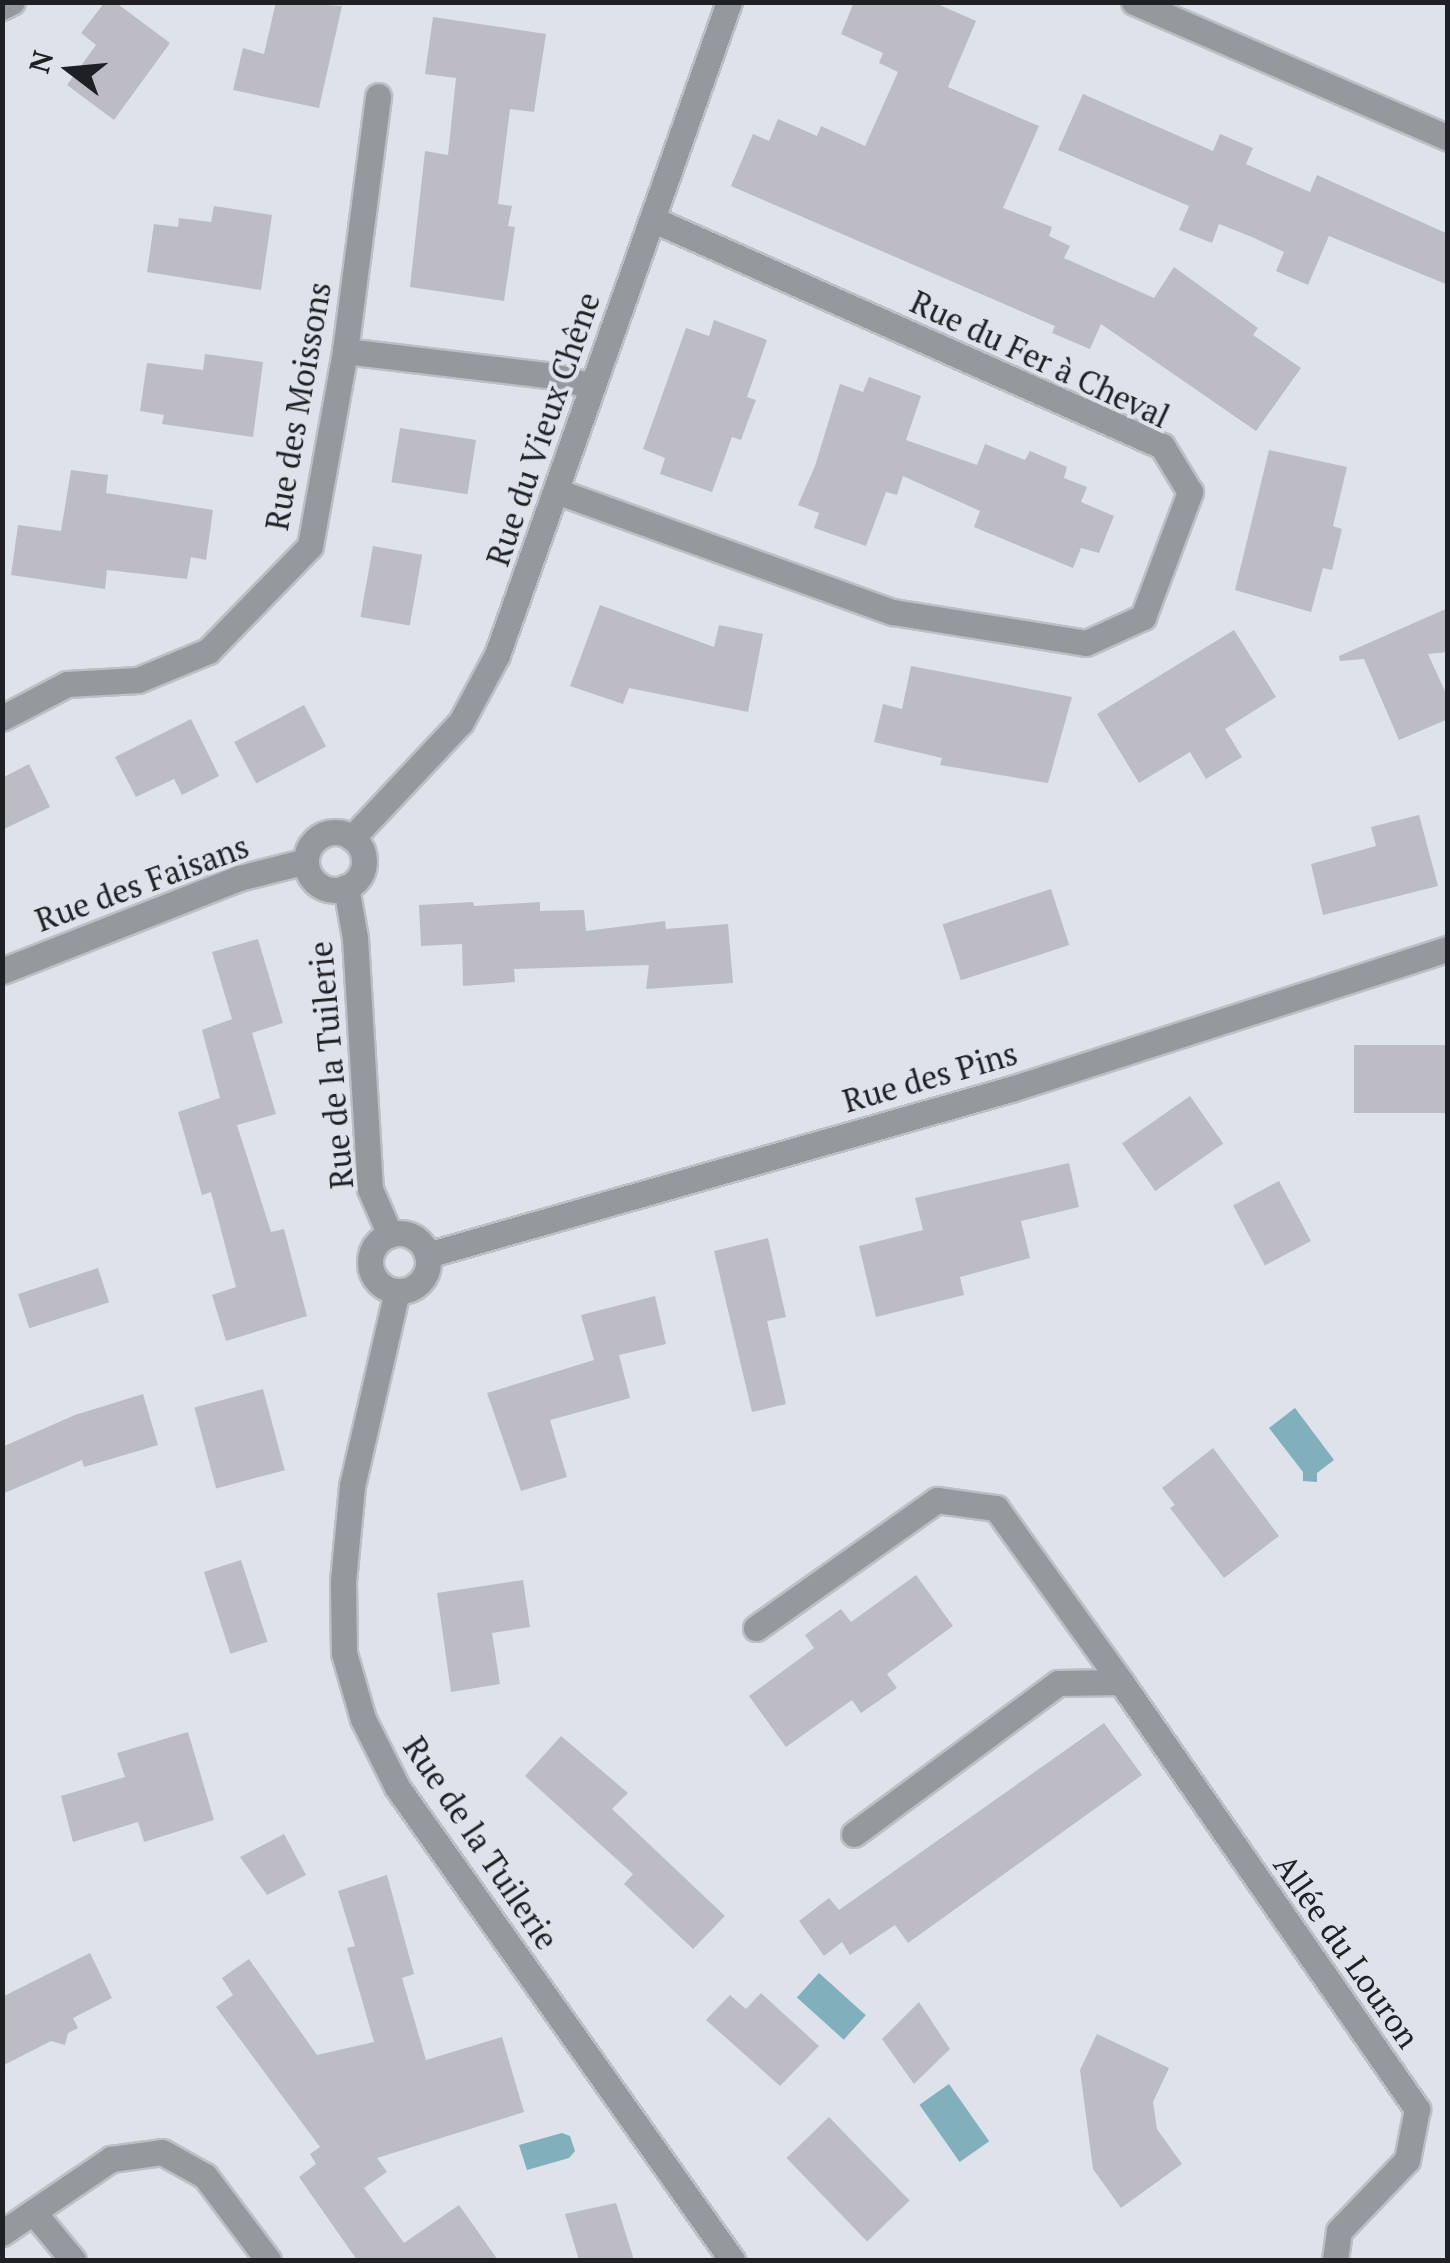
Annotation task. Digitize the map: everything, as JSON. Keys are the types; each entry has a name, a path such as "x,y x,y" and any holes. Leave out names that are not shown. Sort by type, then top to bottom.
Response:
{"street":[{"path":"2,7 12,2"},
{"name":"Rue du Vieux Chêne","path":"352,838 393,799 461,722 497,655 729,2"},
{"path":"1134,2 1161,8 1448,138"},
{"name":"Rue des Moissons","path":"2,718 68,684 138,680 208,651 310,546 345,351 378,96"},
{"name":"Rue du Fer à Cheval","path":"556,491 893,612 1086,643 1143,618 1190,492 1162,446 652,219"},
{"path":"345,351 554,376 591,386"},
{"path":"326,834 352,838 363,854 360,874 346,888 318,885 306,861 311,844 326,834"},
{"name":"Rue des Faisans","path":"2,971 240,878 306,861"},
{"name":"Rue de la Tuilerie","path":"346,888 355,938 370,1189 390,1234"},
{"name":"Rue des Pins","path":"427,1255 1011,1088 1448,948"},
{"path":"390,1234 418,1239 427,1255 421,1281 397,1291 380,1282 370,1266 375,1247 390,1234"},
{"name":"Rue de la Tuilerie","path":"397,1291 352,1486 343,1582 344,1653 362,1718 398,1787 732,2260"},
{"name":"Allée du Louron","path":"756,1628 937,1500 996,1508 1417,2109 1407,2160 1340,2231 1335,2260"},
{"path":"854,1834 1058,1684 1121,1682"},
{"path":"2,2233 110,2159 162,2152 205,2176 256,2256"},
{"path":"34,2213 73,2260"}],"water":[{"path":"1295,1408 1334,1460 1317,1473 1317,1482 1303,1481 1303,1472 1269,1428"},
{"path":"819,1973 866,2015 844,2040 797,1998"},
{"path":"949,2084 989,2141 960,2162 920,2105"},
{"path":"562,2133 570,2136 575,2151 569,2158 527,2170 519,2145"}],"building":[{"path":"105,2 115,2 170,43 114,120 67,85 96,45 81,33"},
{"path":"276,2 342,6 319,108 233,90 243,48 264,54"},
{"path":"854,2 933,2 976,21 948,87 1039,126 1003,208 1052,227 1049,236 1070,246 1064,258 1154,298 1174,267 1258,328 1253,335 1301,368 1256,431 1101,324 1090,349 1052,333 1055,326 731,186 753,134 769,141 778,119 817,136 821,126 865,146 898,72 879,63 883,53 841,34"},
{"path":"433,17 546,34 534,112 510,109 498,204 512,206 508,226 515,227 504,301 410,287 425,151 448,155 456,78 425,74"},
{"path":"1083,94 1213,151 1220,134 1253,148 1246,164 1310,192 1317,175 1448,234 1448,285 1329,236 1308,285 1276,271 1284,252 1252,237 1219,224 1212,243 1179,230 1189,206 1058,150"},
{"path":"214,206 272,215 261,290 147,272 154,224 178,227 179,218 211,222"},
{"path":"714,320 767,340 747,397 756,400 741,440 732,437 712,492 660,474 665,458 643,449 686,328 709,336"},
{"path":"205,354 263,362 253,437 162,424 164,415 140,411 147,363 203,370"},
{"path":"869,377 921,396 906,440 977,465 985,444 1025,460 1030,451 1067,467 1064,478 1087,487 1081,502 1114,516 1099,553 1081,548 1073,568 974,527 980,511 903,476 897,495 886,492 866,546 814,528 819,513 798,505 815,466 840,384 863,392"},
{"path":"400,428 476,440 467,494 391,482"},
{"path":"1269,450 1347,467 1333,526 1342,529 1332,570 1323,568 1311,612 1235,590"},
{"path":"71,470 108,475 106,493 213,510 206,560 191,557 187,579 107,570 105,589 11,575 18,525 61,531"},
{"path":"373,546 422,555 410,626 360,617"},
{"path":"600,605 714,647 719,625 763,634 748,712 629,688 623,704 570,686"},
{"path":"1448,608 1448,652 1428,654 1448,698 1448,719 1399,740 1364,659 1340,661 1339,656"},
{"path":"1234,630 1276,697 1225,729 1242,757 1206,779 1190,752 1139,783 1097,714"},
{"path":"911,666 1072,697 1048,783 940,765 942,758 874,742 883,704 902,709"},
{"path":"304,705 326,746 256,784 234,742"},
{"path":"191,719 219,776 182,795 174,779 136,797 115,757"},
{"path":"29,764 50,807 2,830 2,778"},
{"path":"1419,815 1438,886 1323,915 1311,864 1376,846 1371,827"},
{"path":"1051,889 1069,945 961,980 943,924"},
{"path":"473,902 474,906 540,902 540,911 584,910 586,931 665,921 666,929 728,924 733,983 646,989 649,965 514,969 515,982 463,986 462,944 421,946 419,905"},
{"path":"258,939 283,1023 252,1033 276,1114 237,1125 271,1232 284,1229 307,1316 226,1341 212,1295 236,1287 211,1192 202,1195 178,1112 220,1098 202,1030 232,1019 212,952"},
{"path":"1354,1045 1448,1045 1448,1113 1354,1113"},
{"path":"1190,1096 1223,1144 1155,1191 1122,1144"},
{"path":"1069,1163 1079,1207 1021,1221 1030,1258 960,1277 964,1295 876,1317 859,1246 923,1230 915,1198"},
{"path":"1279,1181 1311,1241 1265,1265 1233,1205"},
{"path":"768,1238 786,1317 767,1321 786,1404 752,1412 714,1251"},
{"path":"98,1268 109,1302 29,1328 18,1294"},
{"path":"655,1296 666,1344 619,1355 630,1398 550,1420 567,1477 521,1491 487,1393 594,1360 581,1315"},
{"path":"263,1389 285,1470 216,1489 194,1407"},
{"path":"143,1394 158,1445 84,1467 82,1460 2,1494 2,1447 75,1415"},
{"path":"1213,1448 1279,1536 1224,1578 1170,1508 1175,1505 1162,1488"},
{"path":"241,1560 268,1642 230,1654 204,1572"},
{"path":"916,1575 953,1626 887,1674 897,1688 861,1713 852,1700 786,1747 749,1696 814,1648 805,1635 841,1609 851,1622"},
{"path":"523,1580 530,1627 492,1633 500,1684 451,1692 437,1593"},
{"path":"1104,1723 1142,1775 908,1943 895,1925 850,1955 842,1942 824,1956 799,1921 829,1898 839,1910"},
{"path":"188,1732 214,1820 144,1842 138,1822 73,1842 61,1796 125,1777 117,1753"},
{"path":"561,1736 628,1793 612,1809 725,1916 693,1949 624,1884 633,1874 525,1776"},
{"path":"284,1834 306,1875 267,1895 240,1857"},
{"path":"387,1875 414,1974 402,1978 426,2060 502,2037 524,2112 377,2158 387,2172 364,2188 404,2243 459,2205 498,2260 357,2260 299,2177 316,2164 310,2154 320,2147 216,2007 233,1995 222,1978 249,1959 317,2055 374,2042 347,1948 355,1946 338,1891"},
{"path":"90,1953 112,1998 73,2018 78,2028 68,2033 65,2045 51,2041 2,2066 2,1997"},
{"path":"761,1993 819,2046 780,2086 706,2020 730,1995 746,2009"},
{"path":"919,2002 950,2049 914,2084 882,2039"},
{"path":"1097,2034 1169,2068 1153,2102 1157,2129 1182,2164 1121,2208 1093,2169 1080,2070"},
{"path":"829,2117 910,2200 867,2241 787,2158"},
{"path":"616,2203 634,2260 579,2260 565,2214"}]}
